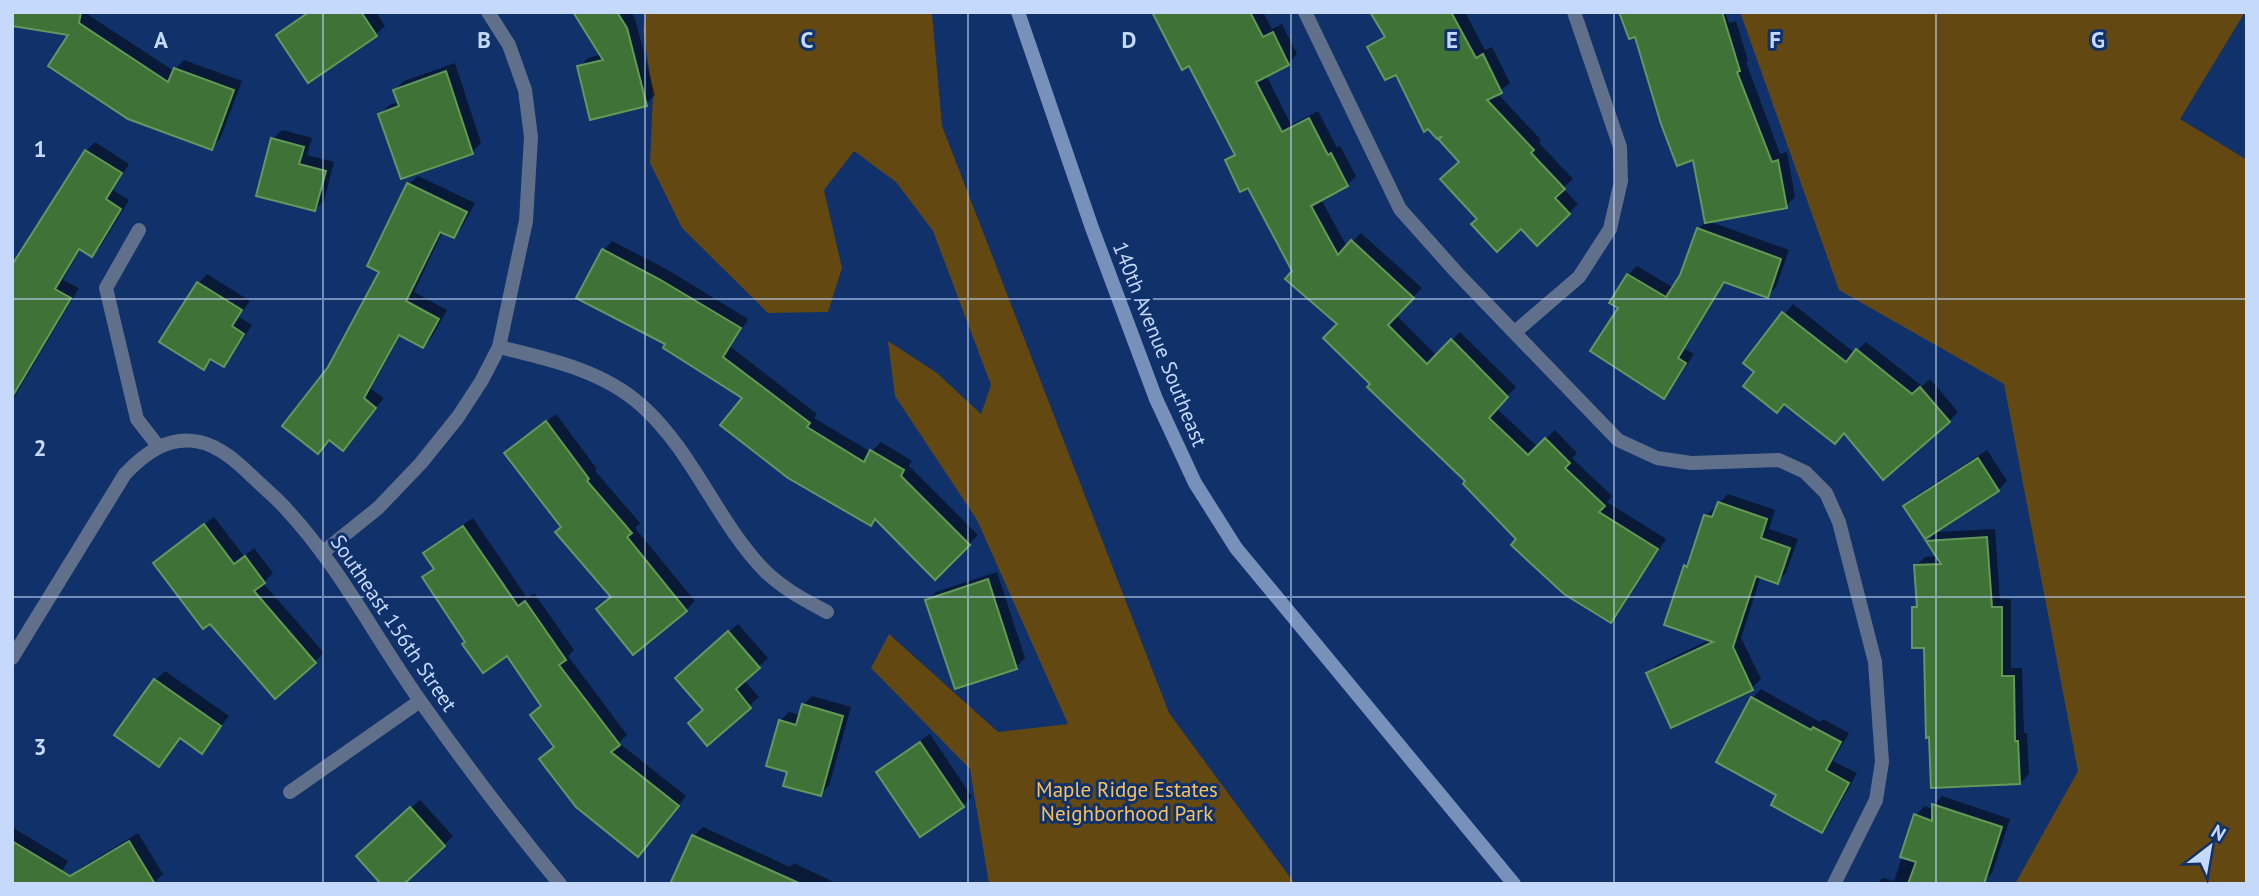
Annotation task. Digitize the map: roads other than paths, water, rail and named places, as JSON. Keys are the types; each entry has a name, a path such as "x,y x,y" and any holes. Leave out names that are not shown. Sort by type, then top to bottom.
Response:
{"main road":[{"name":"140th Avenue Southeast","path":"1018,12 1092,228 1156,400 1195,483 1236,548 1514,884"}],"street":[{"path":"321,553 378,508 421,463 458,417 499,347 526,221 531,137 525,90 509,45 488,12"},
{"path":"1306,12 1400,209 1457,273 1618,440 1657,458 1691,463 1779,460 1805,472 1826,493 1839,522 1875,663 1882,762 1876,800 1835,884"},
{"path":"1515,332 1579,277 1610,229 1621,181 1620,147 1574,12"},
{"path":"12,658 125,474 140,458 158,446 137,419 106,288 139,230"},
{"path":"499,347 577,369 610,384 640,404 665,430 747,550 789,591 827,612"},
{"name":"Southeast 156th Street","path":"158,446 183,440 200,442 223,453 287,510 321,553 420,701 506,819 560,884"},
{"path":"290,792 420,701"}],"park label":[{"name":"Maple Ridge Estates Neighborhood Park","path":"1127,801"}]}
